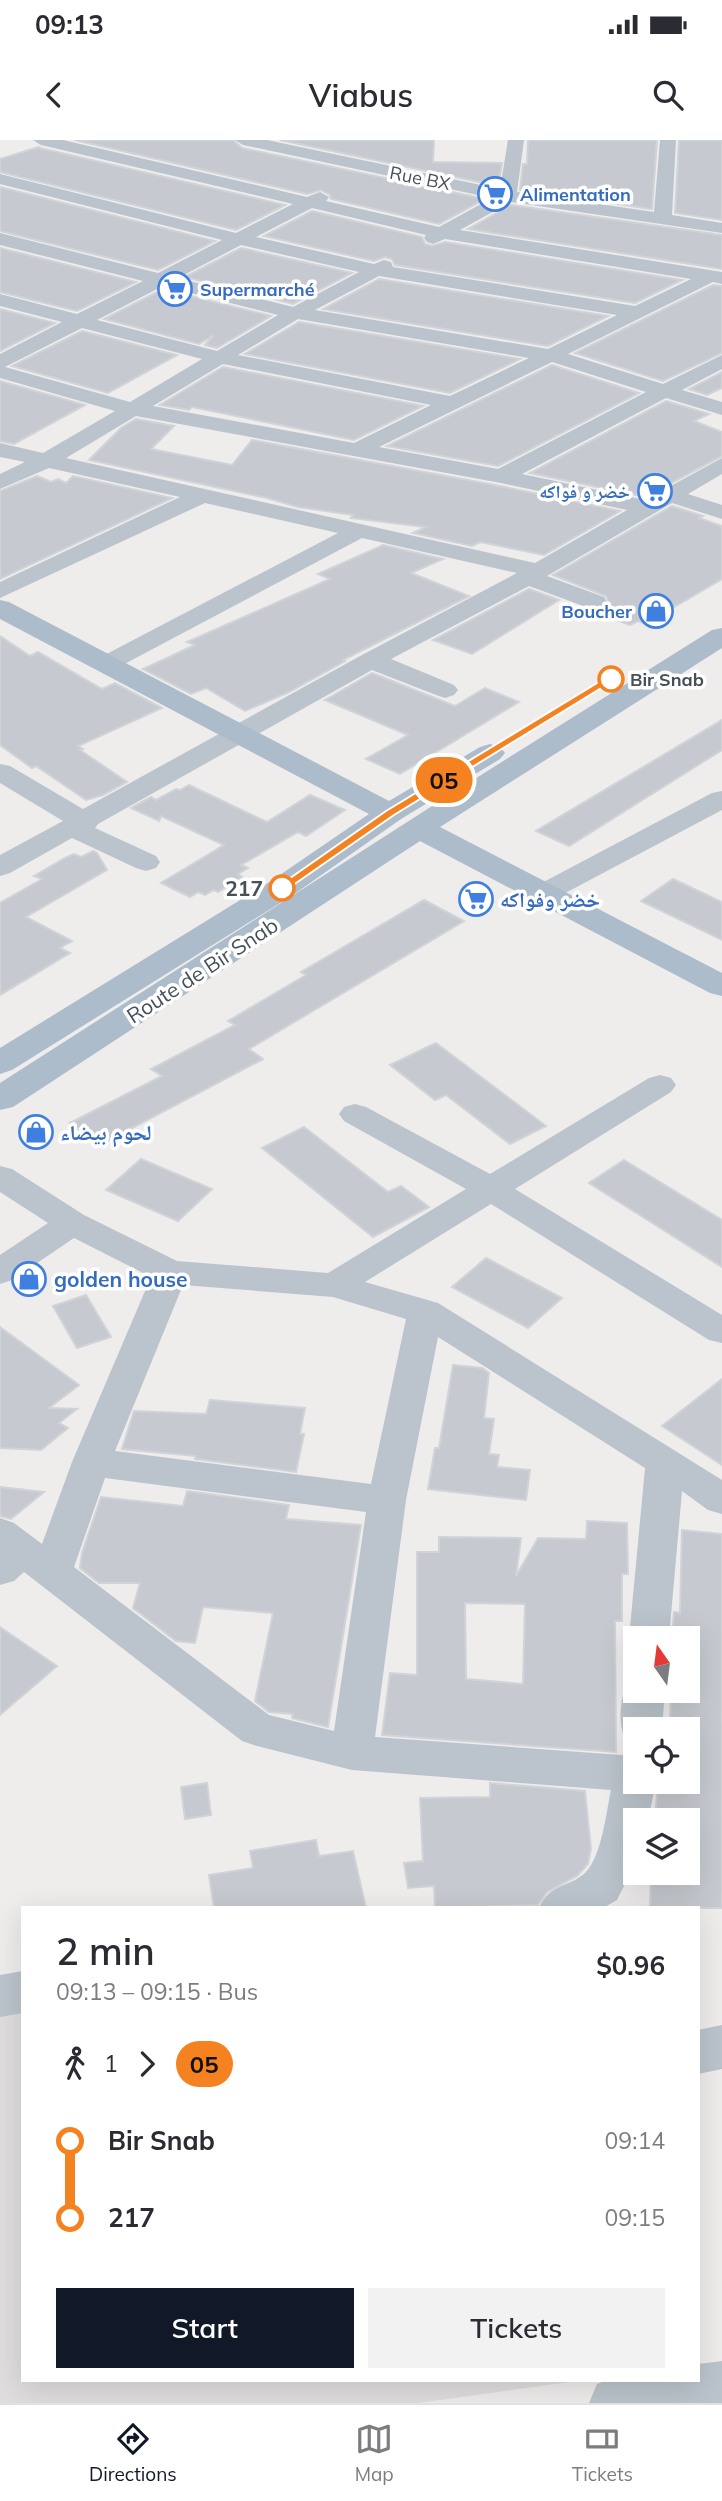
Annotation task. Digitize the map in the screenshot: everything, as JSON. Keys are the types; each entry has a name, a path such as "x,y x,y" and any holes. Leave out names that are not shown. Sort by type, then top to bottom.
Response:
{"main road":[{"path":"0,608 239,733 403,823 722,986"},
{"name":"Route de Bir Snab","path":"0,1099 403,823 722,612"},
{"name":"Route de Bir Snab","path":"0,1063 282,888 403,823 722,636"}],"street":[{"path":"41,140 441,233 719,274"},
{"name":"Rue BX","path":"243,140 373,159 508,196 722,228"},
{"path":"0,482 44,462 295,313 508,196 516,140"},
{"path":"663,219 668,140"},
{"path":"0,362 311,202 341,185 373,159"},
{"path":"0,179 239,239 377,270 636,312"},
{"path":"0,239 295,313 550,355 722,409"},
{"path":"355,451 636,312 719,274"},
{"path":"0,300 222,358 452,403"},
{"path":"501,476 722,361"},
{"path":"0,372 132,409 355,451 722,512"},
{"path":"0,450 44,462 360,530 533,574 596,602"},
{"path":"0,867 371,660 533,574 722,465"},
{"path":"0,591 201,496"},
{"path":"106,664 360,530"},
{"path":"371,660 445,690"},
{"path":"0,772 79,825 146,862"},
{"path":"544,893 722,799"},
{"path":"334,1285 660,1085"},
{"path":"355,1114 491,1189 722,1331"},
{"path":"0,1177 72,1223 171,1272 334,1285 425,1312 722,1500"},
{"path":"0,1272 72,1223"},
{"path":"171,1272 91,1462 19,1556 257,1729 352,1754 623,1773"},
{"path":"352,1754 387,1500 425,1312"},
{"path":"91,1462 387,1500"},
{"path":"650,1626 665,1462"},
{"path":"565,1906 601,1886 620,1850 632,1794"},
{"path":"0,1996 21,1992"},
{"path":"700,2052 722,2048"},
{"path":"616,2403 690,2387"}],"shaded area":[{"path":"21,2005 21,2382 570,2382 419,2403 0,2403 0,2009"}],"building":[{"path":"75,140 233,140 242,148 485,199 439,224 331,199 330,195 321,190 307,194"},
{"path":"280,140 434,140 433,162 502,163 498,186"},
{"path":"528,140 657,140 652,209 520,190 523,164 527,164"},
{"path":"679,140 722,140 722,220 675,213"},
{"path":"39,147 285,205 236,230 0,172 0,159"},
{"path":"0,187 215,241 158,270 0,231"},
{"path":"511,205 722,235 722,269 468,229"},
{"path":"312,211 422,237 425,244 432,246 445,242 682,280 635,303 395,265 392,259 385,257 374,261 264,236"},
{"path":"0,248 136,282 77,311 0,292"},
{"path":"241,248 352,273 293,304 185,277"},
{"path":"379,279 608,316 548,346 323,309"},
{"path":"713,285 722,286 722,353 663,381 575,353"},
{"path":"163,289 271,316 217,348 205,345 214,335 199,344 104,319"},
{"path":"0,309 55,323 0,351"},
{"path":"299,322 520,359 450,393 245,354"},
{"path":"82,331 177,355 108,393 12,366"},
{"path":"552,365 639,393 498,466 387,446"},
{"path":"223,367 423,406 354,440 192,407 189,410 160,405"},
{"path":"722,372 722,388 707,395 689,389"},
{"path":"0,381 85,405 14,444 0,441"},
{"path":"666,401 709,414 694,421 722,432 722,456 645,497 530,473"},
{"path":"136,419 174,426 151,449 232,465 252,440 620,511 544,555 480,542 472,546 413,533 426,527 351,518 353,515 298,507 89,460 121,428"},
{"path":"37,476 51,482 58,479 66,483 73,476 172,498 0,579 0,491"},
{"path":"672,506 703,516 699,518 722,526 722,579 646,624 638,621 630,625 591,611 606,608 609,603 606,596 553,575"},
{"path":"383,545 443,559 411,573 469,596 343,660 345,661 289,692 245,711 206,688 191,694 143,669 195,645 187,642 330,579 318,574"},
{"path":"529,589 559,600 472,654 433,640"},
{"path":"0,636 30,656 38,652 102,689 115,683 162,708 78,746 127,782 103,795 86,800 36,766 32,768 0,745"},
{"path":"372,673 455,706 485,688 519,702 400,774 366,759 408,735 325,700"},
{"path":"722,720 722,750 569,846 536,831"},
{"path":"189,785 267,822 310,795 345,810 306,836 298,832 241,865 248,868 238,874 242,877 218,892 214,890 205,895 198,892 190,897 161,883 224,845 161,816 159,821 131,808 151,797 156,800"},
{"path":"93,851 107,870 26,917 72,941 60,948 70,953 0,995 0,903 42,879 34,876 65,858 74,854 81,857"},
{"path":"673,879 722,902 722,940 641,901"},
{"path":"424,900 464,921 249,1049 263,1059 100,1145 70,1123 162,1076 151,1069 235,1025 228,1021 306,975 301,972"},
{"path":"436,1043 546,1126 510,1144 446,1095 435,1100 390,1065"},
{"path":"304,1127 388,1192 401,1186 429,1207 373,1237 262,1148"},
{"path":"141,1159 212,1189 178,1221 106,1190"},
{"path":"624,1160 722,1220 722,1267 589,1183"},
{"path":"486,1258 562,1298 528,1328 452,1287"},
{"path":"86,1295 111,1337 77,1348 53,1306"},
{"path":"0,1327 79,1385 49,1408 77,1409 59,1423 68,1428 41,1450 0,1448"},
{"path":"453,1365 482,1368 489,1373 484,1418 494,1419 489,1454 499,1455 497,1467 530,1470 526,1500 428,1489 435,1448 439,1448"},
{"path":"722,1379 722,1465 662,1426"},
{"path":"210,1400 305,1408 300,1434 304,1434 296,1472 195,1459 196,1456 122,1449 134,1411 206,1414"},
{"path":"0,1487 44,1492 11,1519 0,1516"},
{"path":"187,1491 289,1505 286,1519 361,1525 328,1727 292,1718 293,1714 269,1712 255,1701 273,1613 203,1607 195,1643 176,1641 133,1608 140,1583 99,1583 80,1568 82,1553 101,1497 183,1506"},
{"path":"587,1521 627,1523 628,1574 622,1574 622,1621 615,1621 616,1752 382,1735 390,1673 417,1675 417,1552 439,1552 439,1537 521,1538 516,1576 538,1538 586,1539","holes":["465,1603 525,1604 523,1684 466,1679"]},
{"path":"682,1530 722,1534 722,1908 650,1906 651,1885 700,1885 700,1808 656,1808 657,1794 700,1794 700,1717 670,1717 671,1703 700,1703 700,1626 673,1626 674,1612 680,1613"},
{"path":"0,1627 57,1666 0,1715"},
{"path":"207,1783 211,1815 185,1819 181,1787"},
{"path":"490,1783 585,1791 591,1849 588,1864 577,1876 547,1892 538,1905 435,1906 434,1886 408,1888 404,1863 423,1861 420,1798 490,1797"},
{"path":"316,1840 319,1856 353,1851 366,1906 214,1906 209,1875 253,1868 250,1851"}],"bus line":[{"name":"05","path":"282,888 390,813 611,679"}],"place":[{"name":"Alimentation","path":"495,194"},
{"name":"Supermarché","path":"175,289"},
{"name":"خضر و فواكه","path":"655,491"},
{"name":"Boucher","path":"656,611"},
{"name":"Bir Snab","path":"611,679"},
{"name":"217","path":"282,888"},
{"name":"خضر وفواكه","path":"476,899"},
{"name":"لحوم بيضاء","path":"36,1132"},
{"name":"golden house","path":"29,1279"}]}
